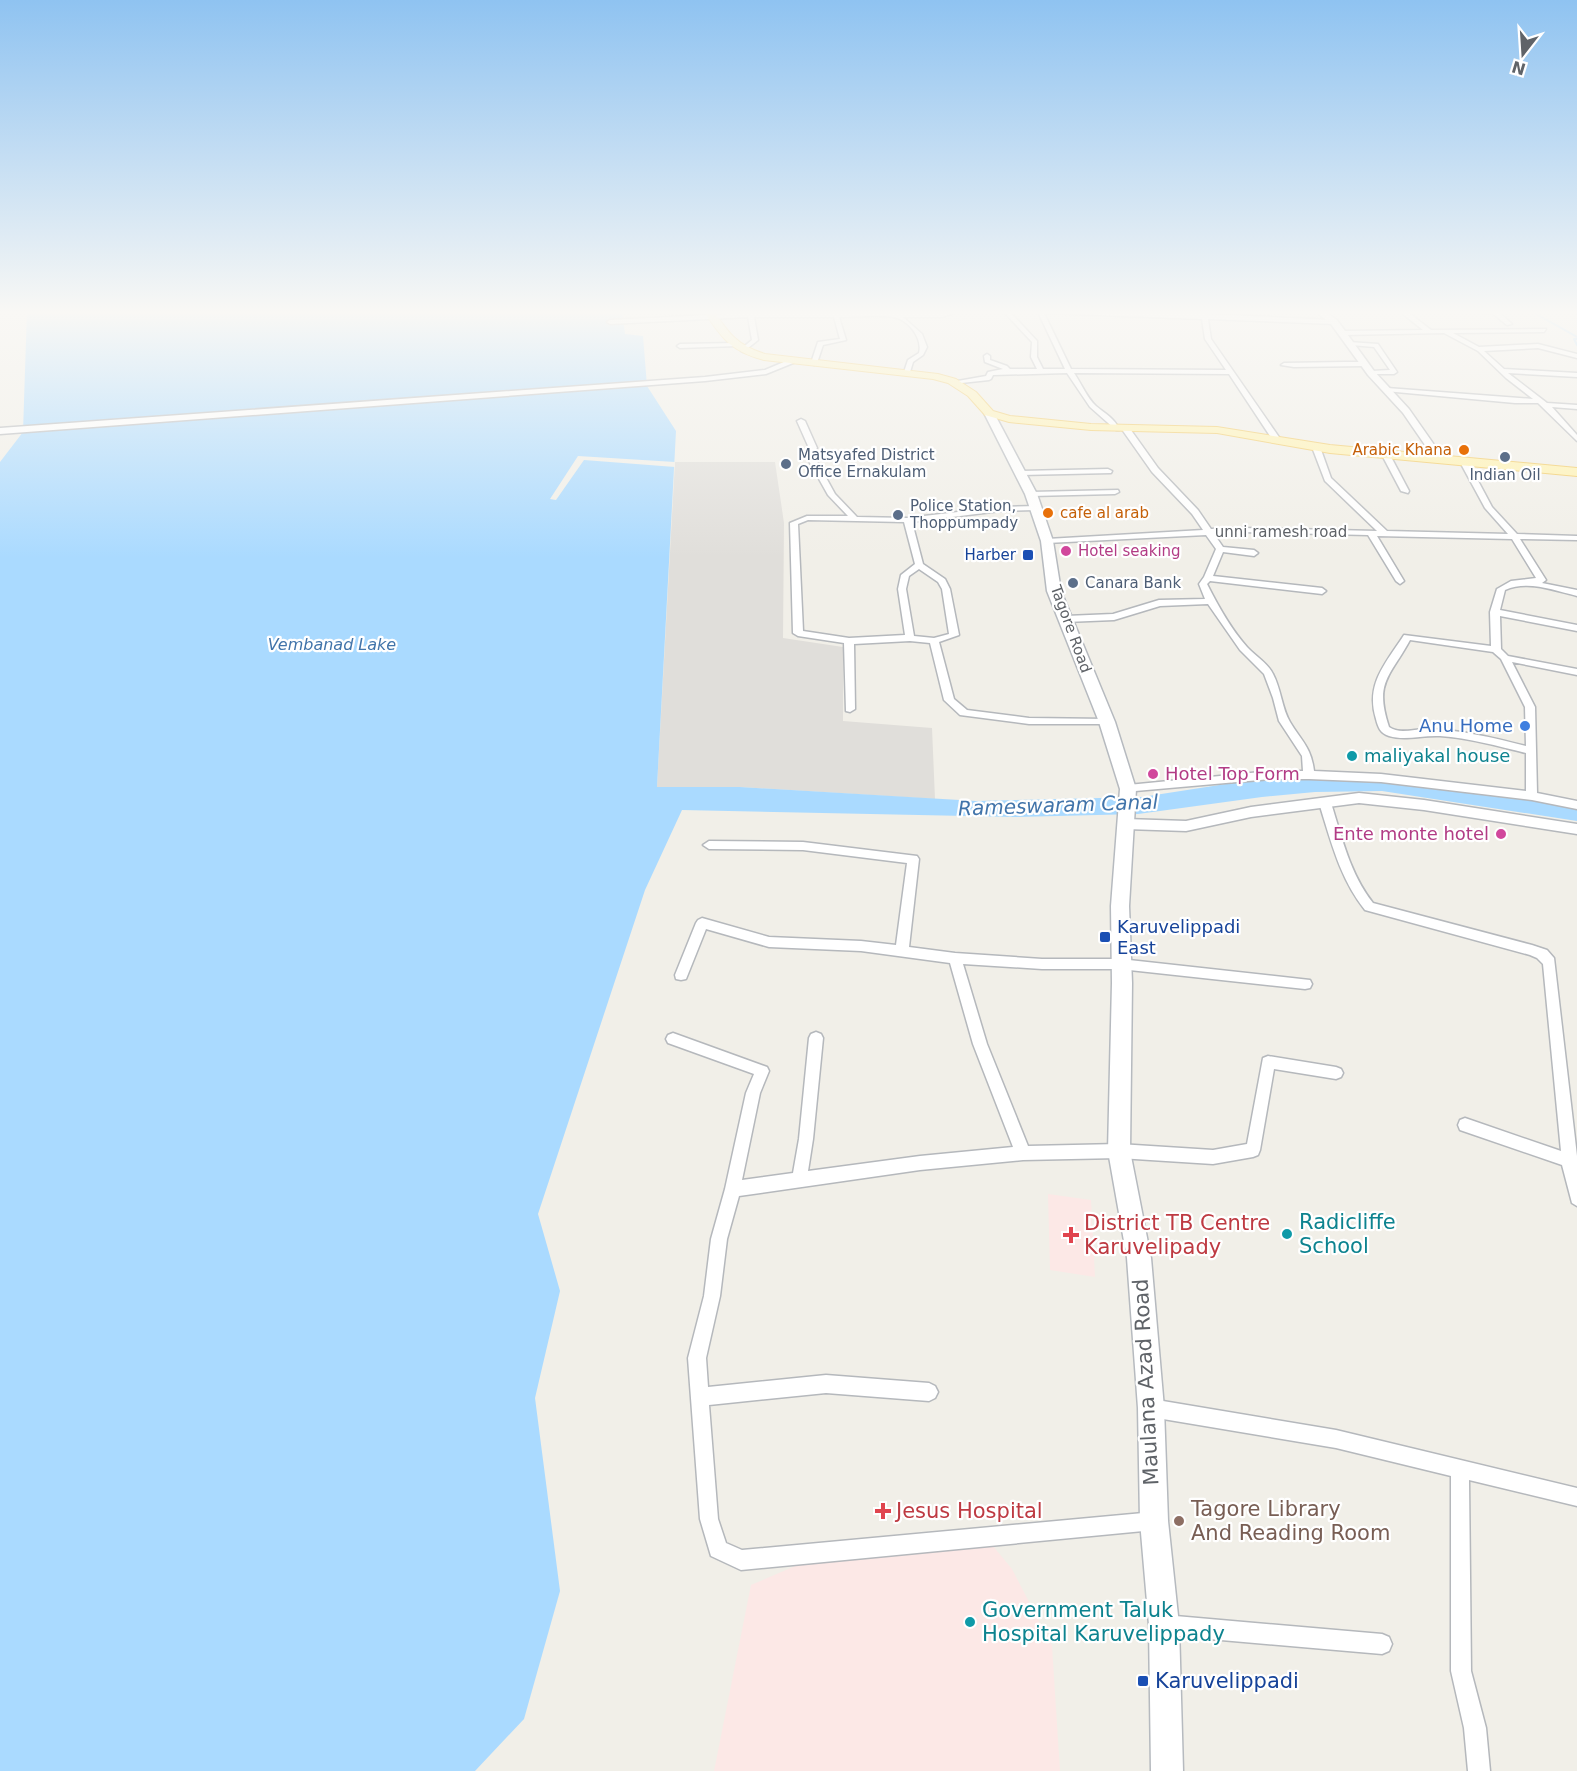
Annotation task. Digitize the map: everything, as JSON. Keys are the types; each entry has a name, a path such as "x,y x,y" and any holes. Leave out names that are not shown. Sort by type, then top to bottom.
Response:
{"main road":[{"path":"970,393 989,413 1024,421 1120,428 1217,430 1316,447 1577,472"},
{"name":"Tagore Road","path":"989,413 1031,494 1047,541 1054,591 1107,722 1128,791 1126,820"},
{"name":"Maulana Azad Road","path":"1126,820 1120,906 1122,983 1119,1151 1139,1258 1151,1408 1154,1521 1164,1625 1167,1771"}],"street":[{"path":"0,431 520,393"},
{"path":"1083,393 1092,406 1120,428 1155,470 1195,512 1220,549 1254,553"},
{"path":"1244,393 1277,440"},
{"path":"1389,393 1406,411 1439,459"},
{"path":"1418,393 1577,407"},
{"path":"1530,393 1577,439"},
{"path":"801,422 813,448 809,454 832,495 855,519"},
{"path":"1316,447 1328,479 1384,533"},
{"path":"1386,455 1405,491"},
{"path":"1464,462 1489,508 1515,537 1542,579 1501,589 1496,612 1496,650"},
{"path":"1021,473 1108,471"},
{"path":"1031,494 1116,492"},
{"path":"906,520 919,565 942,581 946,589 954,635 934,641 910,638 849,641 798,633 794,523 807,518 906,520 1000,509 1035,508"},
{"name":"unni ramesh road","path":"1047,541 1207,531 1577,538"},
{"path":"1371,533 1400,581"},
{"path":"1220,549 1208,578 1203,584 1211,601 1244,648 1268,673 1284,722 1307,756 1309,775"},
{"path":"910,638 902,589 905,575 919,565"},
{"path":"1208,578 1322,591"},
{"path":"1527,582 1577,593"},
{"path":"1066,619 1114,617 1159,603 1211,601"},
{"path":"1496,612 1577,628"},
{"path":"1531,751 1479,738 1439,732 1395,734 1387,732 1384,728 1377,694 1388,668 1399,654 1407,637 1496,650 1505,658 1530,707 1531,751 1532,796"},
{"path":"849,641 850,709"},
{"path":"934,641 949,700 964,713 1029,721 1107,722"},
{"path":"1505,658 1577,672"},
{"path":"1128,791 1271,775 1309,775 1381,778 1532,796 1577,806"},
{"path":"1126,820 1186,826 1251,812 1359,798 1424,805 1577,829"},
{"path":"1325,803 1344,863 1360,897 1369,907 1532,950 1542,954 1549,962 1577,1198"},
{"path":"709,845 803,846 913,859 902,950"},
{"path":"681,975 702,923 769,942 902,950 955,958 1042,964 1120,964 1305,984"},
{"path":"955,958 980,1044 1023,1153"},
{"path":"799,1180 806,1139 816,1038"},
{"path":"673,1039 762,1071 753,1093 733,1189 719,1239 712,1296 698,1358 709,1519 718,1549 741,1560 1154,1521"},
{"path":"733,1189 920,1163 1023,1153 1119,1151 1212,1157 1253,1150 1268,1062 1336,1073"},
{"path":"1465,1125 1573,1162"},
{"path":"700,1397 826,1384 929,1392"},
{"path":"1151,1408 1336,1439 1577,1497"},
{"path":"1460,1469 1461,1671 1475,1728 1479,1771"},
{"path":"1164,1625 1382,1644"}],"shaded area":[{"path":"675,462 775,462 784,523 783,638 843,647 843,721 932,728 935,799 740,787 657,787"},
{"name":"District TB Centre Karuvelipady","path":"1048,1194 1091,1200 1095,1277 1050,1270"},
{"path":"993,1546 1012,1569 1052,1646 1060,1771 714,1771 751,1585 814,1558"}],"water":[{"name":"Vembanad Lake","path":"24,393 651,393 676,431 657,787 740,787 976,801 1142,797 1271,777 1378,780 1537,800 1577,808 1577,821 1382,791 1315,792 1138,814 1015,817 682,810 645,890 538,1214 560,1291 535,1398 560,1591 524,1719 475,1771 0,1771 0,462 23,432"}],"pier":[{"path":"578,456 675,462 675,467 584,460 556,500 550,499"}],"place":[{"name":"Arabic Khana","path":"1464,450"},
{"name":"Indian Oil","path":"1505,457"},
{"name":"Matsyafed District Office Ernakulam","path":"786,464"},
{"name":"cafe al arab","path":"1048,513"},
{"name":"Police Station, Thoppumpady","path":"898,515"},
{"name":"Hotel seaking","path":"1066,551"},
{"name":"Harber","path":"1028,555"},
{"name":"Canara Bank","path":"1073,583"},
{"name":"Anu Home","path":"1525,726"},
{"name":"maliyakal house","path":"1352,756"},
{"name":"Hotel Top Form","path":"1153,774"},
{"name":"Ente monte hotel","path":"1501,834"},
{"name":"Karuvelippadi East","path":"1105,937"},
{"name":"Radicliffe School","path":"1287,1234"},
{"name":"District TB Centre Karuvelipady","path":"1071,1235"},
{"name":"Jesus Hospital","path":"883,1511"},
{"name":"Tagore Library And Reading Room","path":"1179,1521"},
{"name":"Government Taluk Hospital Karuvelippady","path":"970,1622"},
{"name":"Karuvelippadi","path":"1143,1681"}],"water label":[{"name":"Rameswaram Canal","path":"1058,805"}]}
